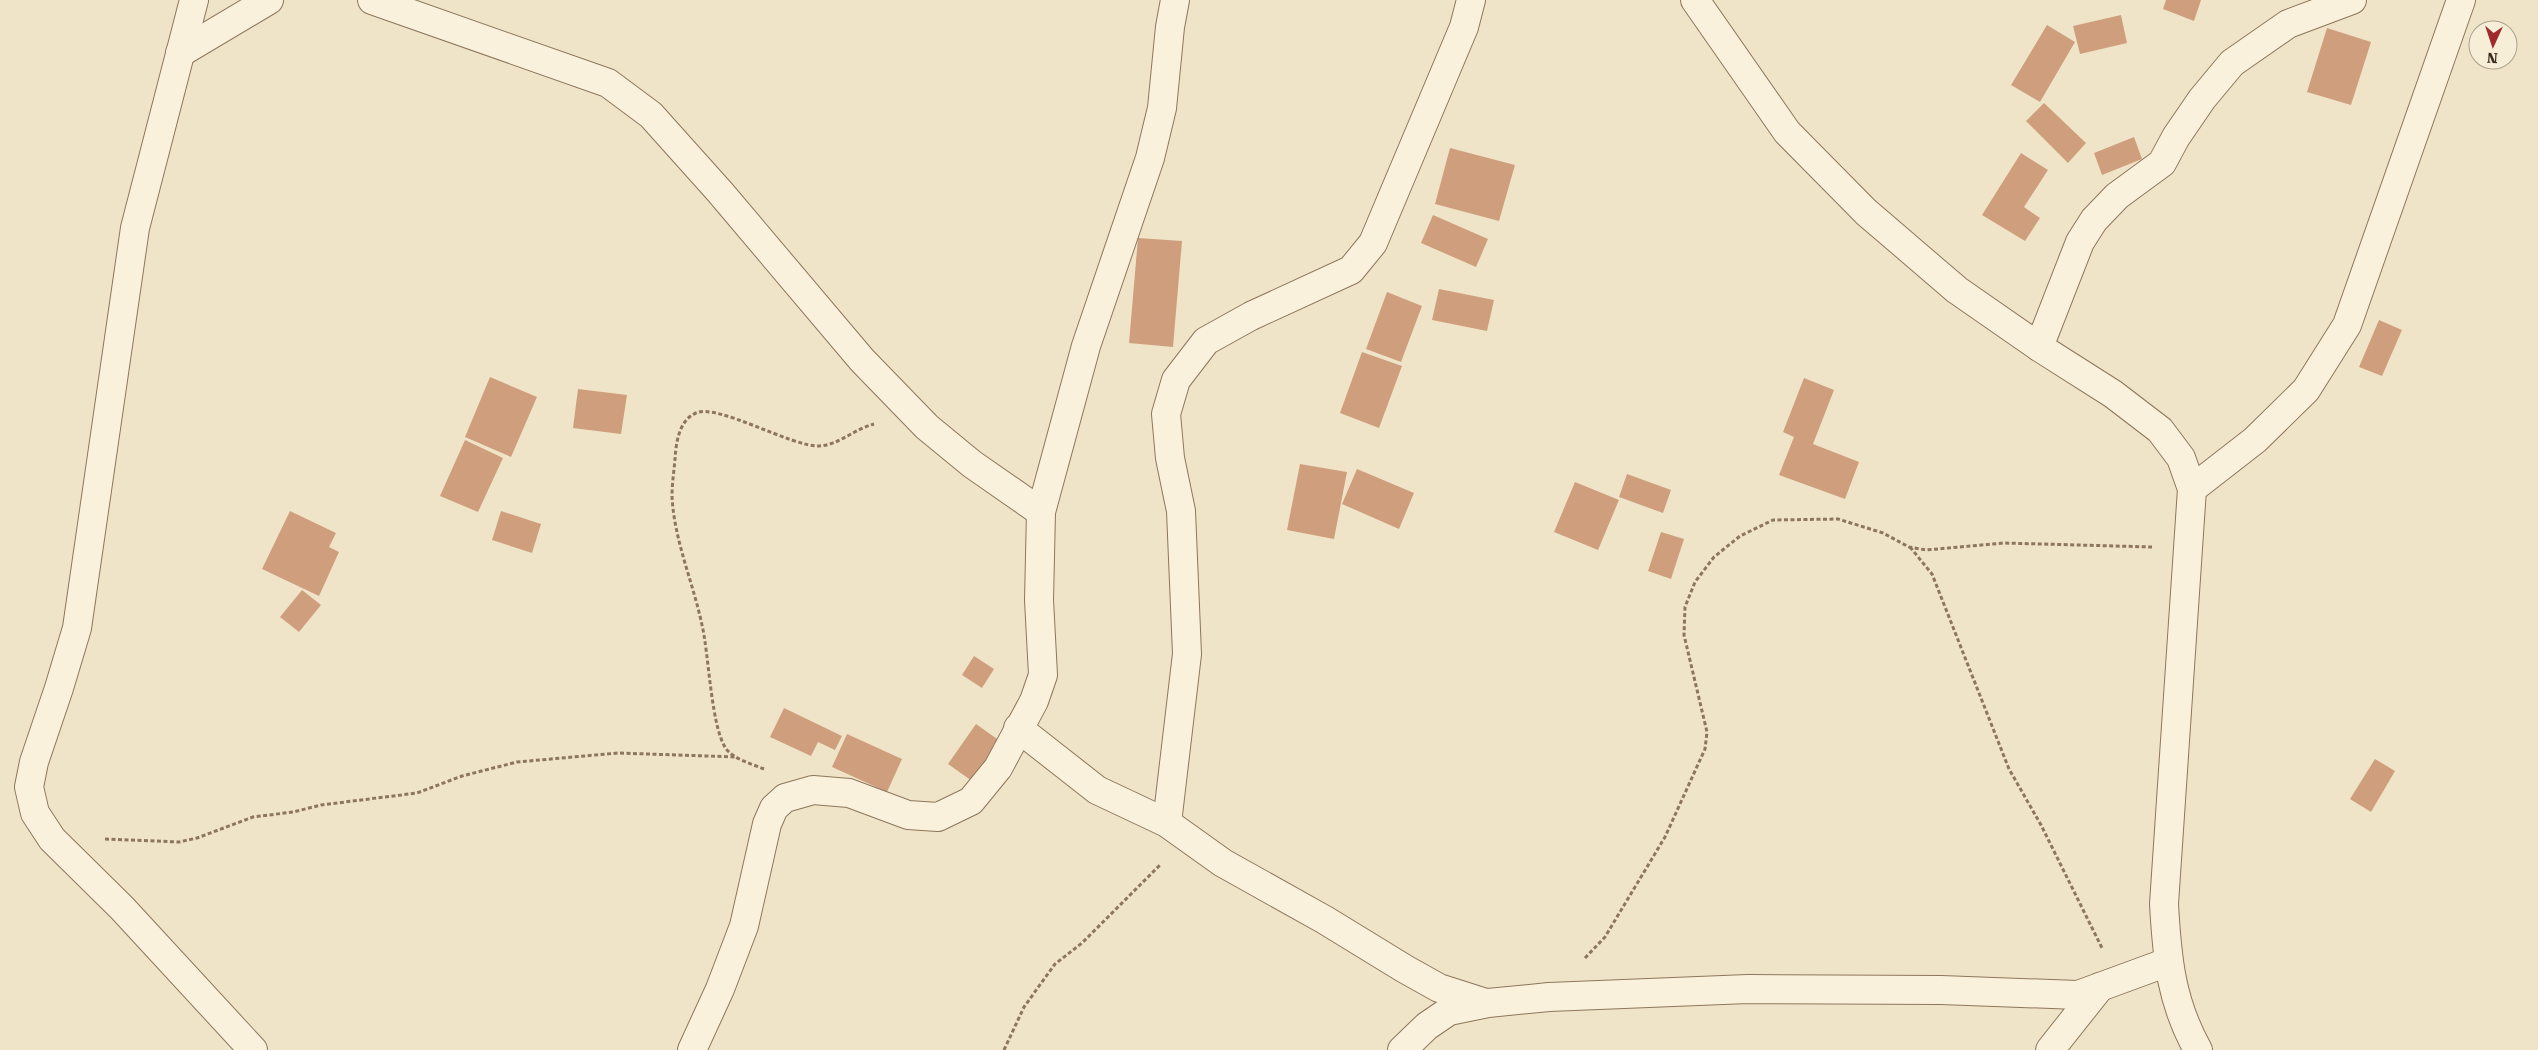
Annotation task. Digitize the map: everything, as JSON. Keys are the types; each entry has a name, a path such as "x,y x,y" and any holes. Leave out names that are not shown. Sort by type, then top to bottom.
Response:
{"street":[{"path":"194,0 135,228 76,628 59,688 34,762 29,787 35,813 52,839 122,908 254,1050"},
{"path":"180,53 269,0"},
{"path":"372,0 608,82 651,115 720,192 862,360 922,422 972,464 1041,512"},
{"path":"692,1050 720,989 744,926 767,824 774,808 786,798 812,790 849,793 908,815 938,817 971,801 998,768 1034,701 1043,675 1039,600 1041,512 1086,346 1150,158 1162,108 1170,27 1175,0"},
{"path":"1176,830 1187,654 1182,511 1170,458 1166,414 1176,380 1206,340 1251,316 1351,270 1373,243 1464,27 1471,0"},
{"path":"1695,0 1787,132 1866,212 1957,290 2039,347 2113,394 2160,430 2181,458 2192,489 2164,904 2168,962 2184,1025 2198,1050"},
{"path":"2039,347 2080,242 2094,220 2117,196 2162,163 2176,137 2202,99 2232,63 2288,24 2352,0"},
{"path":"2192,489 2255,440 2306,390 2347,325 2460,1"},
{"path":"1018,728 1097,790 1176,830 1223,863 1325,920 1439,988 1488,1003"},
{"path":"1402,1050 1427,1026 1448,1012 1488,1003 1549,997 1748,989 1941,990 2078,995 2168,962"},
{"path":"2050,1050 2109,984"}],"path":[{"path":"812,790 737,757 728,750 718,730 702,625 677,532 672,496 676,442 684,424 696,412 709,412 762,428 801,443 818,446 836,443 861,427 882,422 922,422"},
{"path":"1549,997 1605,937 1665,837 1705,749 1707,732 1684,635 1685,607 1695,582 1714,558 1740,536 1773,520 1792,518 1838,519 1883,533 1909,547 1926,550 2004,543 2187,548"},
{"path":"1909,547 1932,574 2009,769 2041,825 2109,984"},
{"path":"52,839 179,842 197,838 253,817 293,812 321,805 417,793 462,776 517,762 618,752 737,757"},
{"path":"1004,1050 1024,1007 1055,964 1082,943 1137,890 1176,830"}],"building":[{"path":"2166,0 2201,0 2194,21 2163,9"},
{"path":"2121,15 2127,43 2080,54 2073,26"},
{"path":"2047,25 2075,42 2040,102 2011,85"},
{"path":"2327,28 2371,42 2351,105 2307,92"},
{"path":"2044,103 2086,143 2068,163 2026,121"},
{"path":"2134,137 2142,159 2102,175 2094,153"},
{"path":"1450,148 1515,165 1499,221 1435,204"},
{"path":"2021,153 2048,170 2024,207 2040,218 2025,241 1982,215"},
{"path":"1433,215 1488,239 1476,267 1421,243"},
{"path":"1138,238 1182,241 1173,347 1129,343"},
{"path":"1439,289 1494,300 1487,331 1432,320"},
{"path":"1387,292 1422,306 1401,362 1366,349"},
{"path":"2379,320 2402,330 2382,376 2359,367"},
{"path":"1362,352 1402,366 1379,428 1340,413"},
{"path":"490,377 537,397 511,457 465,437"},
{"path":"1804,378 1834,390 1813,444 1859,462 1845,499 1779,475 1794,437 1783,432"},
{"path":"578,389 627,395 621,434 573,428"},
{"path":"465,440 503,458 478,512 440,496"},
{"path":"1300,464 1347,472 1334,539 1287,530"},
{"path":"1357,469 1414,493 1399,529 1342,504"},
{"path":"1627,474 1671,490 1663,513 1619,497"},
{"path":"1575,482 1619,500 1598,550 1554,532"},
{"path":"290,511 336,533 329,547 339,552 319,596 262,569"},
{"path":"501,511 541,524 532,553 492,540"},
{"path":"1661,532 1684,539 1671,579 1648,571"},
{"path":"302,590 321,605 299,632 280,617"},
{"path":"974,656 994,669 982,688 962,675"},
{"path":"784,708 842,736 835,750 818,742 811,756 770,737"},
{"path":"976,724 1000,741 972,781 948,764"},
{"path":"847,734 902,759 887,792 832,767"},
{"path":"2375,759 2395,771 2371,812 2350,799"}]}
